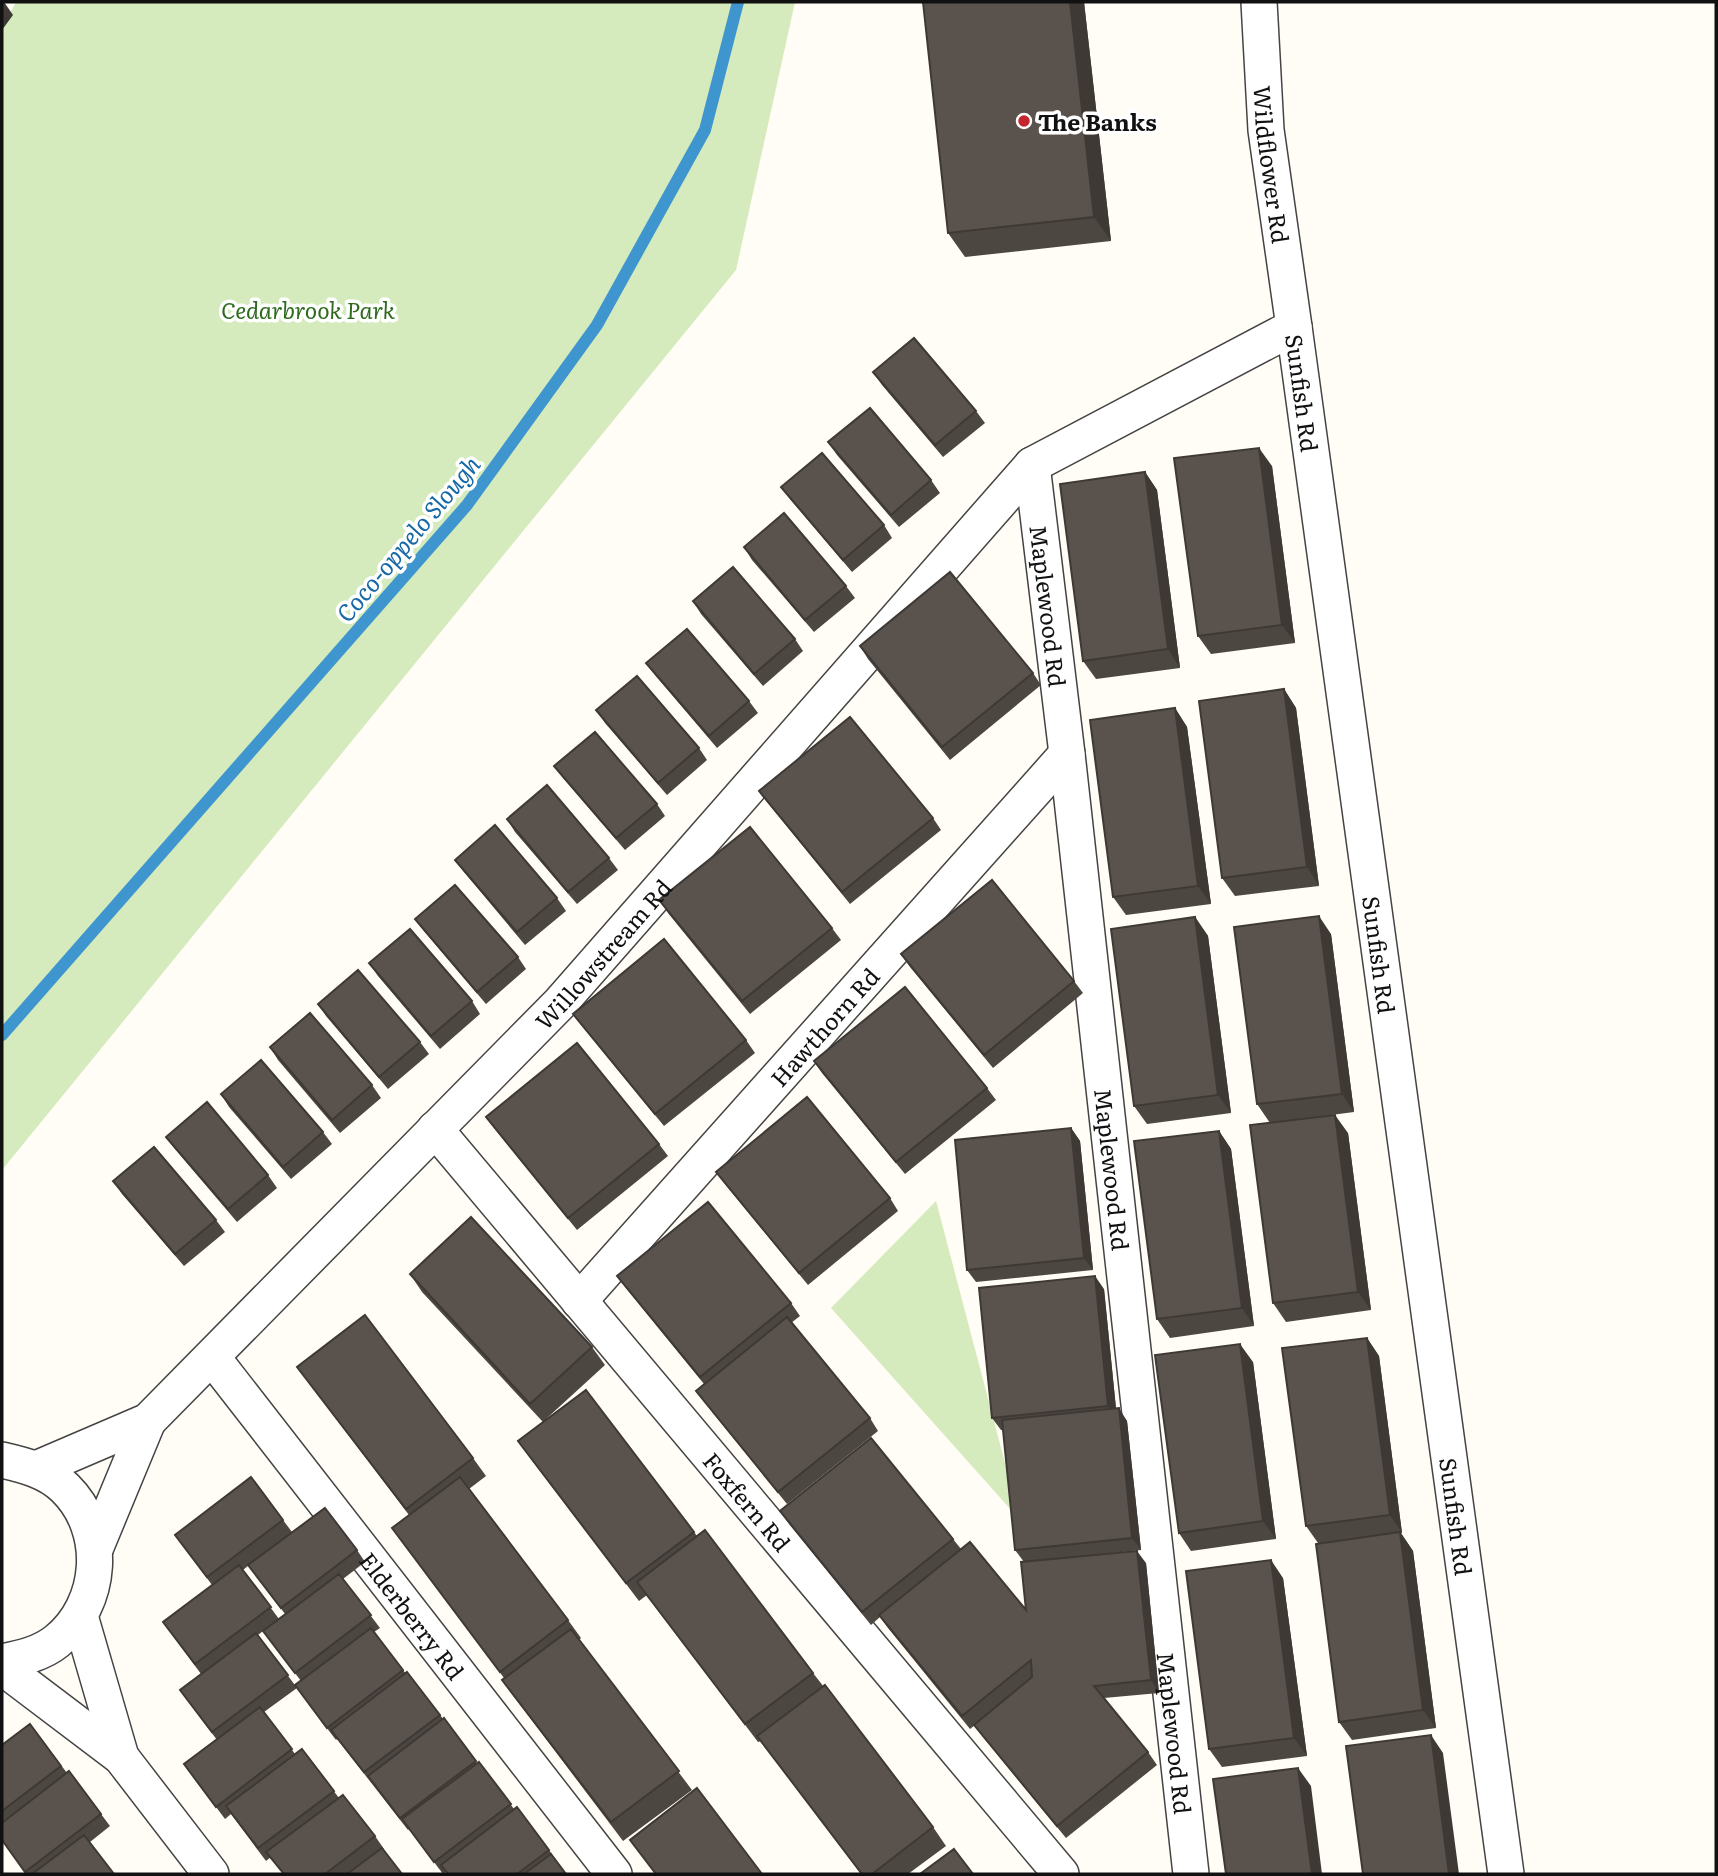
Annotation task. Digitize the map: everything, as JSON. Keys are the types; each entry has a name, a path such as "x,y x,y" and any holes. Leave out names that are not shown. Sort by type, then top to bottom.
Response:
{"street":[{"name":"Wildflower Rd","path":"1259,2 1266,130 1294,327"},
{"name":"Sunfish Rd","path":"1032,465 1294,327 1506,1874"},
{"name":"Maplewood Rd","path":"1032,465 1067,754 1191,1874"},
{"name":"Willowstream Rd","path":"148,1422 560,1003 1032,465"},
{"name":"Hawthorn Rd","path":"579,1301 1067,754"},
{"name":"Foxfern Rd","path":"435,1129 1061,1874"},
{"name":"Elderberry Rd","path":"212,1357 614,1874"},
{"path":"36,1469 148,1422"},
{"path":"2,1664 29,1657 57,1641 80,1616 93,1584 95,1549 148,1422"},
{"path":"2,1460 36,1469 65,1488 85,1516 95,1549"},
{"path":"80,1616 121,1756"},
{"path":"2,1664 121,1756 211,1874"}],"green space":[{"name":"Cedarbrook Park","path":"16,2 795,2 736,270 2,1170 2,28"},
{"path":"936,1201 1020,1520 831,1308"}],"building":[{"name":"The Banks","path":"923,2 1070,2 1094,217 948,233"},
{"path":"914,338 976,411 935,445 873,372"},
{"path":"870,408 931,480 891,515 828,442"},
{"path":"1259,448 1282,625 1198,636 1174,458"},
{"path":"822,453 884,525 843,560 781,487"},
{"path":"1145,472 1168,649 1083,661 1060,484"},
{"path":"784,513 846,586 805,620 744,547"},
{"path":"733,567 795,639 754,674 693,601"},
{"path":"950,572 1033,673 942,747 860,646"},
{"path":"687,629 749,701 709,736 646,663"},
{"path":"637,676 699,748 658,783 596,710"},
{"path":"1284,689 1307,867 1222,878 1199,701"},
{"path":"1175,708 1198,886 1113,897 1090,720"},
{"path":"850,717 933,818 842,892 759,791"},
{"path":"595,732 657,804 616,838 554,766"},
{"path":"547,785 609,858 568,892 507,819"},
{"path":"495,825 557,898 517,932 455,860"},
{"path":"750,827 832,928 742,1001 659,900"},
{"path":"992,880 1074,981 984,1055 901,954"},
{"path":"455,885 518,957 477,992 415,919"},
{"path":"1319,916 1342,1094 1257,1104 1234,927"},
{"path":"1195,917 1218,1095 1134,1106 1111,929"},
{"path":"410,929 472,1001 431,1036 369,963"},
{"path":"664,939 746,1040 655,1114 573,1014"},
{"path":"358,970 420,1042 379,1077 318,1004"},
{"path":"905,987 987,1088 896,1162 814,1061"},
{"path":"310,1013 372,1085 332,1120 270,1047"},
{"path":"577,1043 659,1144 568,1218 486,1117"},
{"path":"261,1060 323,1132 283,1167 221,1094"},
{"path":"807,1097 890,1198 799,1273 716,1172"},
{"path":"207,1102 268,1175 228,1209 166,1137"},
{"path":"1335,1115 1358,1292 1273,1303 1250,1125"},
{"path":"1071,1128 1084,1258 967,1270 955,1140"},
{"path":"1219,1131 1242,1308 1157,1319 1134,1141"},
{"path":"154,1147 216,1220 175,1254 113,1181"},
{"path":"708,1202 791,1303 700,1377 617,1276"},
{"path":"471,1217 592,1347 530,1404 410,1274"},
{"path":"1095,1276 1108,1406 992,1418 979,1288"},
{"path":"365,1315 473,1458 406,1509 297,1367"},
{"path":"787,1317 870,1418 778,1492 696,1391"},
{"path":"1367,1338 1390,1515 1306,1526 1282,1348"},
{"path":"1240,1344 1263,1521 1179,1533 1155,1355"},
{"path":"586,1390 694,1532 626,1583 518,1441"},
{"path":"1119,1408 1132,1538 1015,1550 1002,1420"},
{"path":"871,1438 953,1539 862,1612 780,1511"},
{"path":"251,1477 283,1520 207,1577 175,1535"},
{"path":"460,1477 568,1620 500,1672 392,1528"},
{"path":"325,1508 357,1550 281,1608 248,1565"},
{"path":"705,1530 813,1673 745,1724 637,1582"},
{"path":"1400,1532 1423,1710 1339,1722 1316,1544"},
{"path":"970,1542 1026,1610 1021,1562 1137,1551 1151,1680 1094,1686 1148,1752 1057,1826 974,1725 1032,1677 1031,1660 962,1716 879,1615"},
{"path":"1271,1560 1294,1738 1209,1749 1186,1571"},
{"path":"239,1565 271,1607 195,1664 163,1622"},
{"path":"339,1574 371,1615 295,1673 263,1631"},
{"path":"371,1628 403,1670 327,1728 295,1685"},
{"path":"571,1629 679,1771 611,1822 502,1680"},
{"path":"256,1633 288,1675 212,1732 180,1690"},
{"path":"407,1672 440,1715 364,1772 331,1730"},
{"path":"825,1685 933,1827 872,1874 862,1874 757,1736"},
{"path":"260,1707 292,1749 216,1807 184,1764"},
{"path":"444,1718 476,1761 400,1818 368,1776"},
{"path":"30,1724 61,1766 2,1811 2,1745"},
{"path":"1431,1735 1449,1874 1363,1874 1346,1746"},
{"path":"302,1749 334,1791 258,1848 226,1806"},
{"path":"479,1762 511,1804 434,1862 402,1819"},
{"path":"1298,1768 1312,1874 1226,1874 1213,1779"},
{"path":"69,1771 101,1814 25,1872 2,1840 2,1823"},
{"path":"697,1788 762,1874 656,1874 630,1840"},
{"path":"343,1795 375,1836 325,1874 284,1874 266,1852"},
{"path":"517,1807 549,1850 517,1874 448,1874 441,1865"},
{"path":"84,1835 114,1874 32,1874"},
{"path":"382,1848 402,1874 347,1874"},
{"path":"954,1849 973,1874 920,1874"},
{"path":"551,1854 566,1874 524,1874"}],"waterway":[{"name":"Coco-oppelo Slough","path":"2,1035 467,505 597,325 705,130 738,2"}],"place":[{"name":"The Banks","path":"1024,121"}]}
